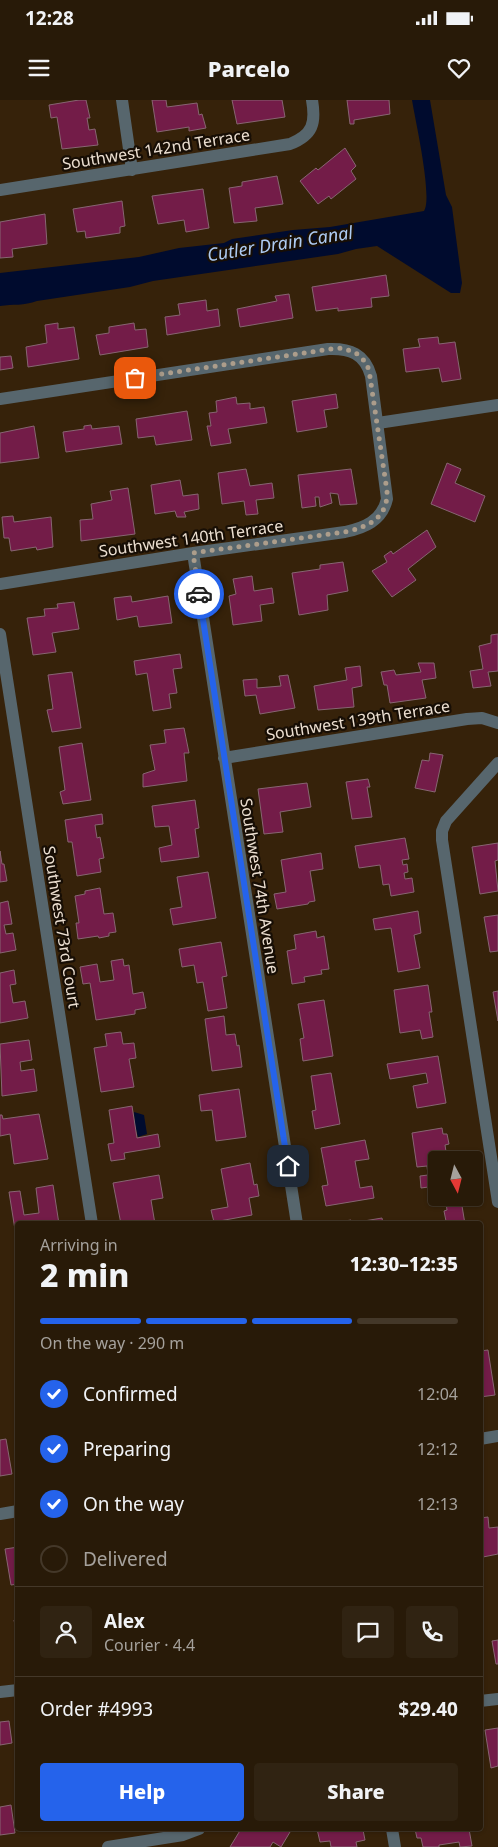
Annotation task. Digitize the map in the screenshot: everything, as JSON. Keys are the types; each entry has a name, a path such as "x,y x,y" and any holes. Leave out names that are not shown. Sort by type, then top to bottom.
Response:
{"street":[{"path":"122,100 132,170"},
{"name":"Southwest 142nd Terrace","path":"0,190 132,170 297,141 306,136 311,129 314,115 312,100"},
{"path":"0,399 328,349 345,349 358,353 366,362 371,376 378,423 498,405"},
{"name":"Southwest 140th Terrace","path":"0,584 193,553 345,532 368,525 382,513 387,499 378,423"},
{"name":"Southwest 74th Avenue","path":"193,553 297,1221"},
{"name":"Southwest 73rd Court","path":"0,634 92,1221"},
{"name":"Southwest 139th Terrace","path":"224,758 474,718 498,723"},
{"path":"498,763 452,813 442,831 443,850 498,1202"},
{"path":"483,1438 498,1436"},
{"path":"0,1514 15,1512"},
{"path":"0,1692 15,1690"},
{"path":"483,1701 498,1699"},
{"path":"108,1847 183,1835 194,1831"},
{"path":"392,1831 395,1847"}],"water":[{"name":"Cutler Drain Canal","path":"412,100 430,100 446,195 452,207 462,283 460,293 451,293 377,246 338,254 153,281 130,287 28,304 0,306 0,273 139,257 179,248 224,243 232,239 293,230 330,227 424,211 426,203 425,175"},
{"path":"134,1112 144,1115 147,1134 138,1137"}],"building":[{"path":"86,100 90,118 87,118 89,130 95,129 98,145 62,149 57,117 51,118 49,105"},
{"path":"152,100 166,100 167,107 197,103 199,115 202,114 206,128 189,131 189,127 157,132"},
{"path":"232,100 282,100 285,117 237,124"},
{"path":"347,100 389,100 390,114 354,120 354,124 350,124"},
{"path":"345,148 356,166 351,171 356,179 331,199 329,196 318,204 300,181 316,168 318,170"},
{"path":"277,176 283,204 255,208 257,221 234,223 229,188 242,186 242,182"},
{"path":"203,189 209,228 186,232 184,220 158,224 152,196"},
{"path":"122,201 125,226 120,227 120,233 86,238 85,231 77,232 73,209"},
{"path":"45,214 47,244 12,249 13,257 0,258 0,222"},
{"path":"386,275 389,296 371,298 372,307 338,311 338,308 316,311 312,287"},
{"path":"289,294 293,318 240,327 237,309 277,301 275,296"},
{"path":"206,300 207,311 218,309 220,326 167,335 165,317 180,315 178,304"},
{"path":"58,323 58,329 74,327 79,359 28,367 26,347 47,343 45,325"},
{"path":"134,323 135,330 146,329 148,347 100,355 96,335 109,333 109,327"},
{"path":"438,337 439,344 455,342 461,379 442,382 439,368 406,372 403,349 420,347 418,339"},
{"path":"11,356 13,368 0,370 0,357"},
{"path":"336,394 338,408 324,410 327,427 297,432 292,401"},
{"path":"236,397 237,404 250,403 250,409 264,407 267,423 228,429 231,443 211,446 207,426 211,426 209,413 217,412 216,401"},
{"path":"187,411 192,440 156,445 154,436 138,438 136,419"},
{"path":"91,425 92,429 119,426 122,444 66,452 63,432 84,429 84,426"},
{"path":"34,426 39,458 0,463 0,433"},
{"path":"447,463 461,469 455,483 485,496 475,522 431,504"},
{"path":"246,469 250,486 272,483 274,498 256,500 258,514 246,515 244,501 222,504 218,473"},
{"path":"351,469 357,504 340,505 338,494 330,493 332,503 320,507 319,497 315,497 316,506 302,508 298,475"},
{"path":"180,480 183,496 198,494 199,509 184,512 186,517 177,517 175,511 155,514 151,485"},
{"path":"128,488 135,534 81,541 80,520 93,519 91,504 112,500 110,491"},
{"path":"13,516 14,522 51,517 53,547 37,550 36,547 11,551 9,538 4,538 2,517"},
{"path":"427,530 436,547 408,569 416,580 392,597 372,571 387,562 384,556 391,551 393,554"},
{"path":"343,562 348,591 327,595 328,610 299,615 292,573 320,569 320,565"},
{"path":"252,576 254,591 272,588 274,603 260,605 262,621 233,625 229,596 236,594 233,579"},
{"path":"131,596 132,602 168,596 172,623 139,627 137,616 117,620 114,598"},
{"path":"74,602 79,629 52,633 56,652 33,655 27,618 45,616 44,609 58,608 57,604"},
{"path":"498,634 498,671 488,672 491,686 473,688 470,671 483,669 479,646 491,643 491,635"},
{"path":"180,654 182,668 173,669 177,693 169,694 171,708 153,711 147,673 136,675 134,661"},
{"path":"418,663 434,663 436,678 422,680 426,698 390,703 387,685 384,685 381,672 394,670 396,675 421,672"},
{"path":"360,666 362,686 352,688 354,707 318,710 314,686 347,680 345,668"},
{"path":"72,672 81,728 52,732 47,710 53,709 48,675"},
{"path":"288,675 295,708 260,714 256,695 245,696 243,680 257,679 257,688 281,686 279,676"},
{"path":"184,728 189,753 184,753 187,781 143,787 143,774 155,770 150,745 166,743 164,730"},
{"path":"82,743 91,800 63,804 60,792 65,790 59,747"},
{"path":"430,753 443,755 435,792 415,788 422,760 429,761"},
{"path":"368,779 370,787 367,787 372,817 352,819 346,782"},
{"path":"307,783 311,807 280,812 283,832 264,834 258,789"},
{"path":"195,800 199,828 195,829 199,857 161,862 159,848 172,845 169,826 155,827 152,806"},
{"path":"102,814 103,824 95,825 97,838 100,837 104,858 99,859 101,872 77,876 72,842 68,842 65,820"},
{"path":"405,838 409,859 402,860 403,865 407,864 408,872 404,873 405,879 412,878 414,892 391,896 389,884 383,885 380,865 359,868 355,846"},
{"path":"498,843 498,860 495,861 498,891 480,894 472,847"},
{"path":"0,851 7,881 0,882"},
{"path":"321,853 323,869 310,871 315,901 277,909 274,894 286,892 281,860"},
{"path":"208,872 216,918 173,925 170,909 182,907 177,877"},
{"path":"100,888 104,914 113,913 116,932 99,938 98,936 78,939 76,923 79,923 75,896 85,894 85,891"},
{"path":"8,901 12,924 4,925 6,934 13,933 16,950 0,953 0,903"},
{"path":"418,911 421,933 414,935 420,968 398,972 391,928 375,930 373,919"},
{"path":"498,915 498,951 490,952 484,917"},
{"path":"316,931 317,938 324,936 329,969 321,970 322,974 304,977 305,982 292,984 287,951 296,949 294,935"},
{"path":"221,942 227,976 222,977 227,1008 208,1011 203,982 197,983 194,965 182,967 179,949"},
{"path":"123,959 124,966 129,965 133,994 143,992 146,1008 135,1010 135,1014 96,1020 90,983 83,984 80,967 97,964 100,982 114,980 111,961"},
{"path":"14,970 16,984 10,985 13,1003 25,1001 28,1018 0,1023 0,973"},
{"path":"428,985 432,1012 429,1012 433,1037 422,1039 420,1030 400,1033 394,990"},
{"path":"498,991 498,1021 493,992"},
{"path":"324,1000 333,1056 303,1061 300,1039 304,1038 298,1004"},
{"path":"224,1016 226,1035 235,1034 237,1046 239,1045 242,1067 212,1071 205,1019"},
{"path":"121,1032 123,1044 134,1043 136,1058 129,1059 134,1087 101,1092 94,1048 107,1046 105,1034"},
{"path":"29,1040 32,1060 20,1062 21,1071 34,1069 37,1091 2,1096 0,1044"},
{"path":"438,1056 446,1103 417,1108 413,1086 428,1083 426,1073 390,1079 387,1064"},
{"path":"331,1073 340,1124 315,1129 312,1111 316,1110 311,1076"},
{"path":"239,1089 246,1137 216,1141 212,1110 201,1111 199,1095"},
{"path":"132,1106 137,1138 158,1134 160,1147 124,1153 125,1159 111,1161 108,1144 114,1143 109,1110"},
{"path":"39,1114 48,1159 14,1164 10,1134 0,1136 0,1115 2,1115 3,1119"},
{"path":"442,1128 443,1134 447,1134 449,1144 445,1145 446,1151 428,1151 428,1175 427,1166 417,1167 412,1133"},
{"path":"365,1140 369,1159 355,1161 360,1188 372,1186 374,1198 326,1206 322,1186 328,1185 321,1148"},
{"path":"250,1163 254,1185 257,1184 259,1196 249,1198 252,1215 214,1221 211,1210 228,1207 221,1169"},
{"path":"159,1175 163,1198 151,1200 154,1221 120,1221 113,1183"},
{"path":"428,1175 428,1187 421,1188 420,1176"},
{"path":"53,1185 59,1221 15,1221 15,1230 9,1192 20,1191 24,1215 39,1213 36,1188"},
{"path":"446,1206 462,1206 464,1221 446,1221 444,1211 447,1210"},
{"path":"382,1218 382,1221 364,1221"},
{"path":"488,1350 495,1395 483,1397 483,1351"},
{"path":"6,1439 12,1474 0,1476 0,1440"},
{"path":"488,1517 489,1528 498,1527 498,1554 483,1557 483,1518"},
{"path":"15,1547 15,1584 11,1585 5,1549"},
{"path":"498,1640 498,1664 496,1664 492,1641"},
{"path":"9,1721 12,1743 0,1745 0,1722"},
{"path":"498,1728 498,1766 491,1768 485,1730"},
{"path":"11,1805 15,1833 0,1835 0,1807"},
{"path":"240,1831 290,1832 281,1847 273,1842 270,1847 230,1847"},
{"path":"317,1831 363,1831 365,1840 356,1842 357,1847 331,1847 330,1841 320,1842"},
{"path":"415,1831 469,1831 472,1846 460,1847 459,1842 439,1845 439,1847 423,1847 421,1838 417,1838"}],"way so far":[{"path":"135,378 338,348 358,353 366,362 371,376 387,491 387,499 382,513 368,525 345,532 193,553 199,594"}],"route":[{"path":"199,594 288,1166"}]}
